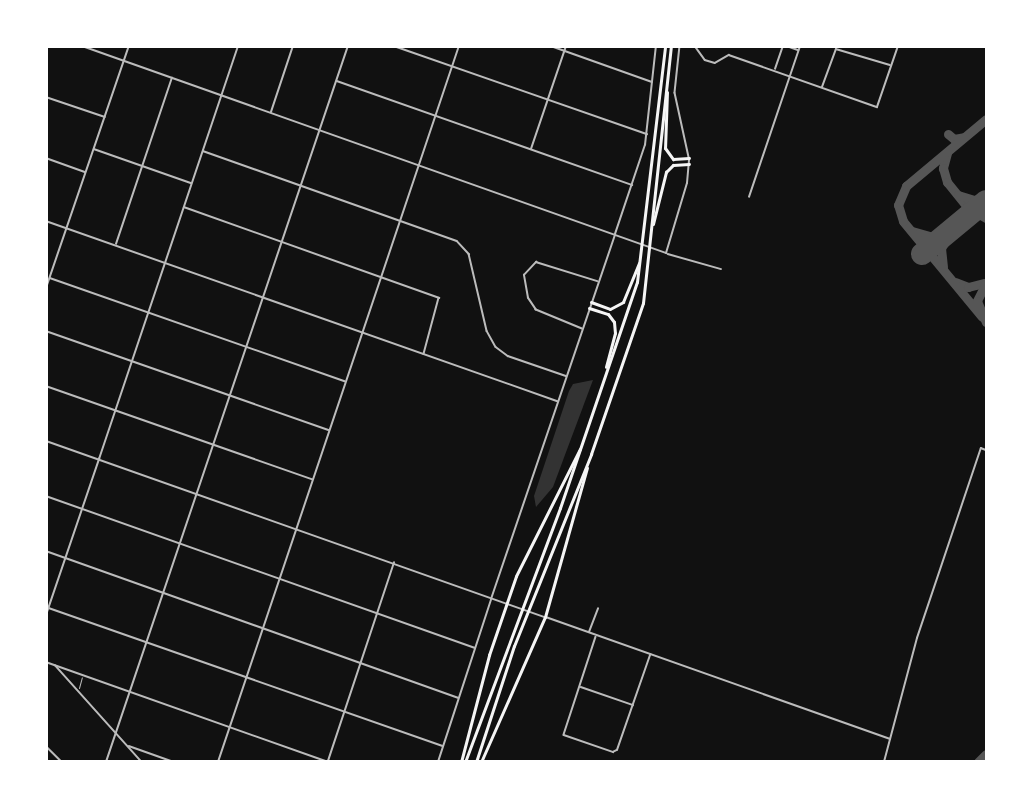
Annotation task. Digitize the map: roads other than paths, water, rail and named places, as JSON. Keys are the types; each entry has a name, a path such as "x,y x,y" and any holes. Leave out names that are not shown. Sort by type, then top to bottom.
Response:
{"highway":[{"path":"529,600 600,391 642,256 665,46"},
{"path":"481,762 544,617 591,454 643,303 671,46"},
{"path":"668,67 665,148 673,159 689,158"},
{"path":"651,228 666,172 674,165 689,164"},
{"path":"591,302 610,309 623,302 642,256"},
{"path":"589,308 608,314 614,322 615,333 600,391"},
{"path":"463,762 506,604 523,558 548,519 582,445"},
{"path":"463,762 591,454"},
{"path":"476,762 521,619"}],"street":[{"path":"82,46 634,242 712,268 721,268"},
{"path":"46,288 129,46"},
{"path":"46,615 238,46"},
{"path":"270,112 293,46"},
{"path":"106,762 348,46"},
{"path":"394,46 647,134"},
{"path":"218,762 459,46"},
{"path":"551,46 652,82"},
{"path":"530,150 566,46"},
{"path":"438,762 557,401 632,185 647,134 656,46"},
{"path":"666,253 689,164 675,93 680,46"},
{"path":"695,46 699,56 715,63 729,55 878,107 898,46"},
{"path":"775,70 783,46"},
{"path":"787,46 799,50"},
{"path":"749,197 800,46"},
{"path":"822,87 836,49 892,66"},
{"path":"116,245 172,78"},
{"path":"336,81 632,185"},
{"path":"46,97 105,117"},
{"path":"94,149 191,183"},
{"path":"202,151 462,244 469,254 487,331 496,347 508,356 566,376"},
{"path":"46,158 85,172"},
{"path":"183,206 441,299 424,354"},
{"path":"46,221 557,401"},
{"path":"582,329 541,314 528,298 525,271 536,262 598,281"},
{"path":"50,278 345,381"},
{"path":"46,331 328,430"},
{"path":"46,386 312,479"},
{"path":"46,441 890,739"},
{"path":"884,762 917,638 981,448 987,450"},
{"path":"46,496 475,648"},
{"path":"46,551 458,698"},
{"path":"46,662 329,761 394,563"},
{"path":"48,607 442,746"},
{"path":"589,633 598,609"},
{"path":"597,636 564,735 616,752 650,654"},
{"path":"55,664 76,692 142,762"},
{"path":"580,686 633,705"},
{"path":"128,745 174,762"},
{"path":"46,746 62,762"}],"lane":[{"path":"76,692 82,674"}]}
